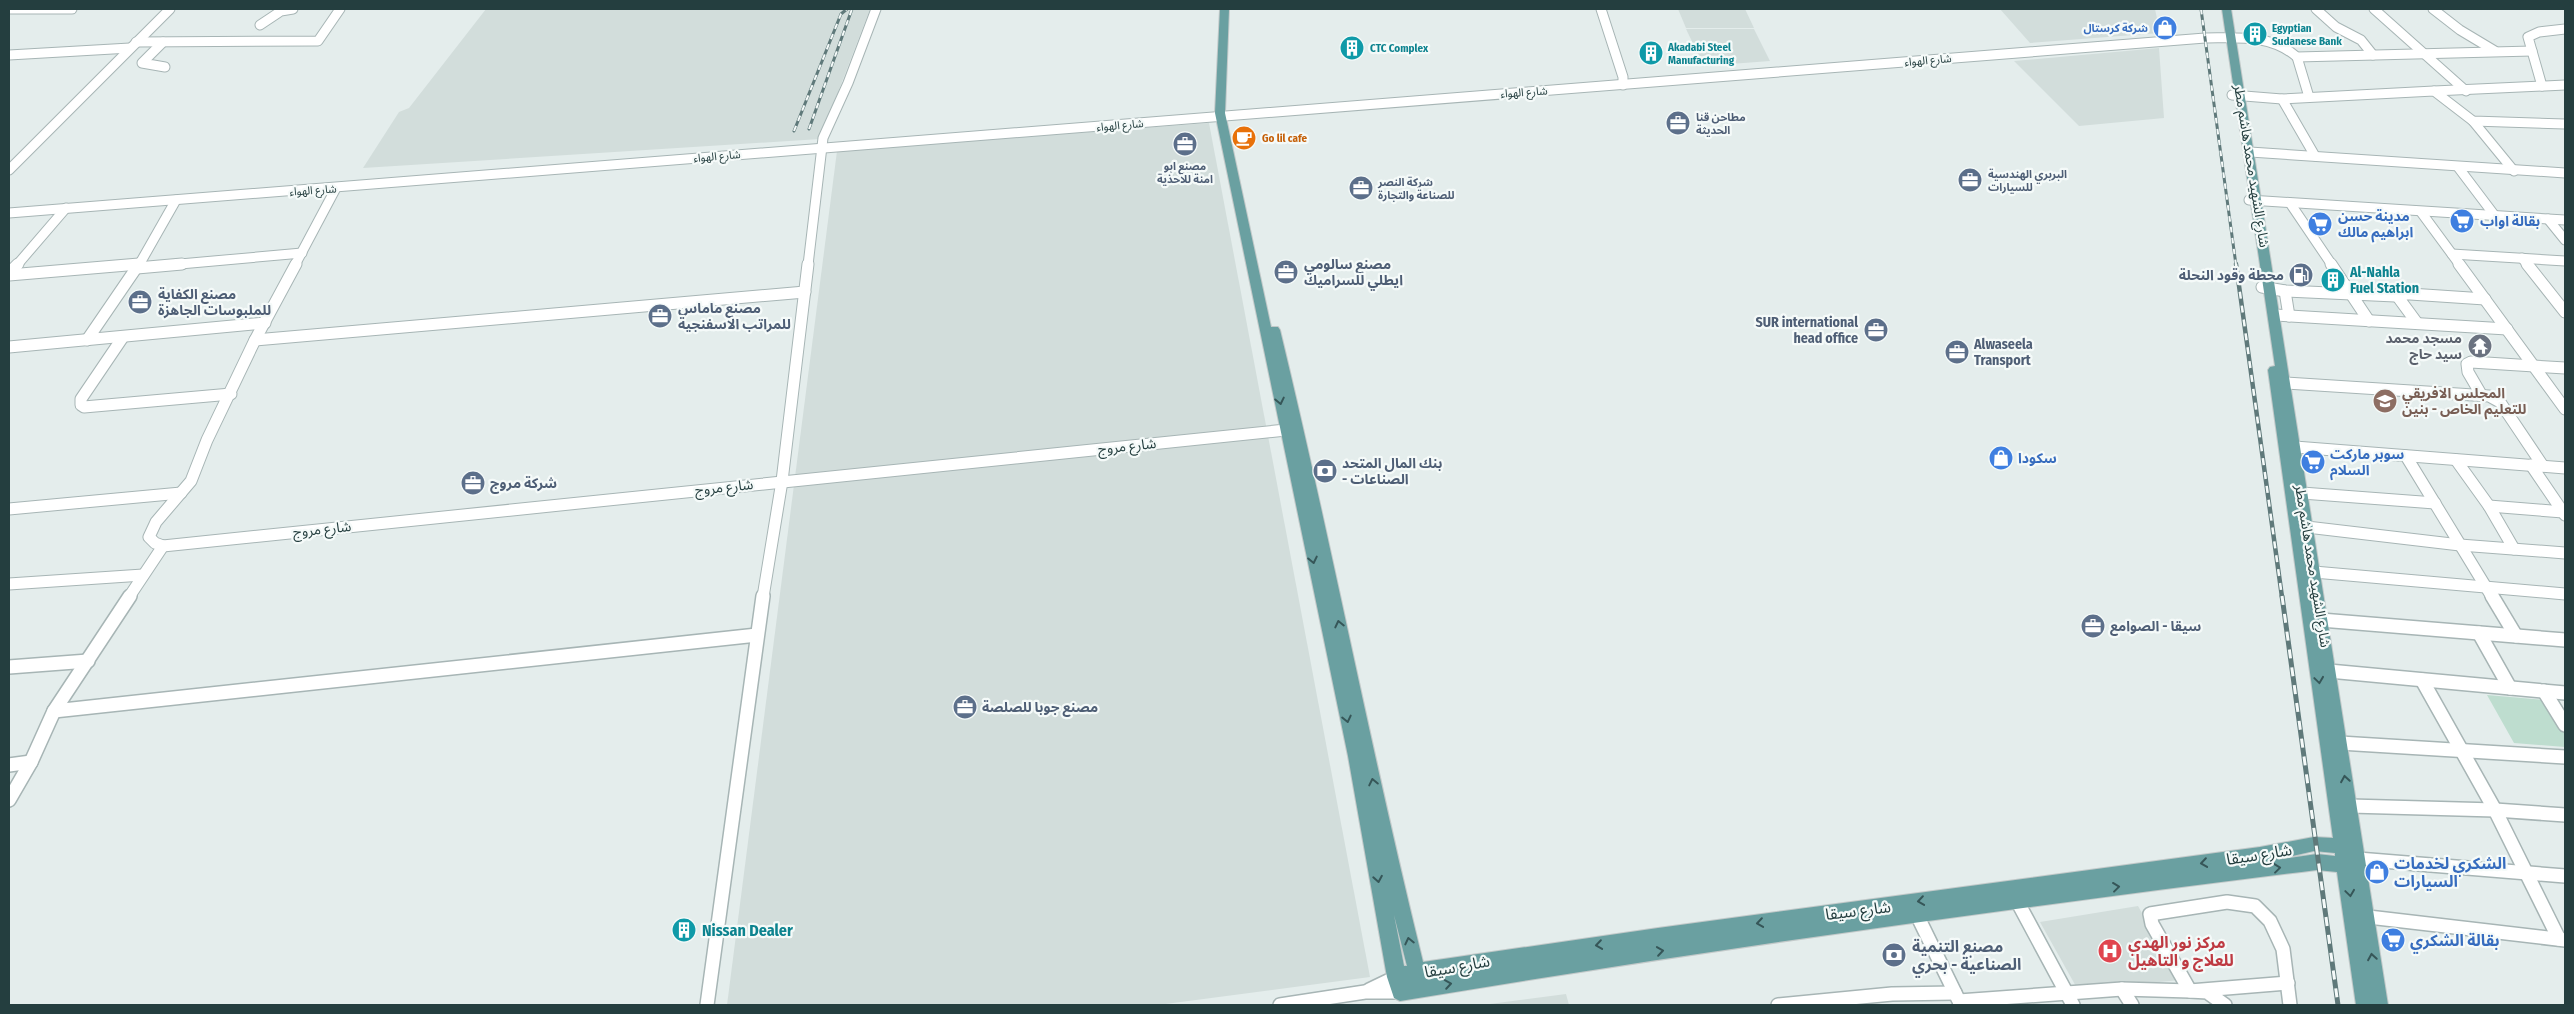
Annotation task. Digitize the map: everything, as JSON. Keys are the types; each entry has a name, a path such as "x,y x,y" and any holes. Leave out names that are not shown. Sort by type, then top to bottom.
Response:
{"main road":[{"path":"1224,9 1225,116 1260,282 1286,430 1356,756 1398,984"},
{"path":"1225,116 1233,9"},
{"name":"شارع الشهيد محمد هاشم مطر","path":"2219,9 2228,39"},
{"name":"شارع الشهيد محمد هاشم مطر","path":"2227,9 2228,39 2352,856 2360,916 2365,1005"},
{"name":"شارع الشهيد محمد هاشم مطر","path":"2237,96 2250,152 2253,201"},
{"path":"1260,282 1304,453 1391,866 1419,981"},
{"name":"شارع الشهيد محمد هاشم مطر","path":"2266,287 2282,316 2286,383 2350,806 2352,856"},
{"name":"شارع سيقا","path":"1419,981 1419,971 2260,855 2314,844 2352,856"},
{"name":"شارع سيقا","path":"1398,984 1608,958 1917,915 2016,899 2317,862 2352,856"},
{"name":"شارع الشهيد محمد هاشم مطر","path":"2360,916 2379,1005"}],"street":[{"path":"9,9 72,9"},
{"path":"9,170 170,9"},
{"path":"260,25 281,12 293,9"},
{"path":"9,55 163,42 318,41 340,9"},
{"path":"707,1005 767,565 782,481 822,150 827,125 848,83 876,9"},
{"path":"1601,9 1623,77 1623,85"},
{"path":"2316,9 2336,27 2361,40 2374,55"},
{"path":"2374,9 2466,90"},
{"path":"2433,9 2460,30 2495,51"},
{"path":"2542,86 2528,40 2530,34 2565,29"},
{"name":"شارع الهواء","path":"9,213 822,150 2205,38 2268,42 2292,52 2297,57"},
{"path":"163,42 142,63 165,68"},
{"path":"2309,97 2297,57 2532,51"},
{"path":"2237,96 2282,98 2565,85"},
{"path":"2434,91 2474,121 2514,171"},
{"path":"2282,98 2315,156"},
{"path":"2474,121 2565,124"},
{"path":"2250,152 2565,173"},
{"path":"2458,167 2495,216"},
{"path":"9,800 31,762 54,711 163,546 155,543 149,537 151,530 167,508 191,481 207,440 256,340 336,188"},
{"path":"87,340 138,266 176,200"},
{"path":"2253,201 2565,220"},
{"path":"2290,203 2369,321"},
{"path":"9,274 66,208"},
{"path":"2421,212 2565,410"},
{"path":"2548,220 2565,240"},
{"path":"9,274 302,253"},
{"path":"2452,254 2565,261"},
{"path":"2522,258 2565,312"},
{"path":"2266,287 2285,291 2395,296 2417,323"},
{"path":"2285,291 2282,316 2507,329"},
{"path":"256,340 805,292"},
{"path":"2395,296 2393,294 2397,292 2485,299"},
{"path":"9,347 265,323"},
{"path":"123,337 81,399 81,405 84,407 231,394"},
{"path":"2482,396 2468,372 2466,364 2482,361 2565,368"},
{"path":"2286,383 2482,396 2500,402 2564,513"},
{"name":"شارع مروج","path":"163,546 1286,430"},
{"path":"2295,447 2565,468"},
{"path":"2406,456 2516,636"},
{"path":"2456,460 2489,506 2514,549"},
{"path":"9,509 181,493"},
{"path":"2302,493 2435,503"},
{"path":"2489,506 2564,513"},
{"path":"2307,527 2460,545 2565,553"},
{"path":"2314,572 2565,594"},
{"path":"9,584 143,575"},
{"path":"2321,620 2565,640"},
{"path":"2479,633 2510,688"},
{"path":"54,711 757,635"},
{"path":"9,667 88,661"},
{"path":"2329,671 2565,693"},
{"path":"2422,680 2494,810 2562,939"},
{"path":"2544,691 2565,725"},
{"path":"2340,743 2565,757"},
{"path":"9,765 31,762"},
{"path":"2350,806 2494,810 2565,815"},
{"path":"2352,856 2527,874 2565,876"},
{"path":"2016,899 2070,999"},
{"path":"2190,991 2152,924 2150,914 2227,902 2255,906 2264,913 2278,934 2283,948 2290,1005"},
{"path":"1917,915 1959,1000"},
{"path":"2360,916 2562,939"},
{"path":"2190,991 2288,983"},
{"name":"شارع سيقا","path":"1280,1005 1365,992 1398,984"},
{"path":"2122,989 2132,1005"},
{"path":"1778,1005 1894,1000 2070,999 2122,989 2207,992 2225,1005"}],"shaded area":[{"path":"486,9 870,9 820,139 363,168 399,112 409,108"},
{"path":"1678,9 1745,9 1754,28 1686,28"},
{"path":"2000,9 2155,9 2160,33 2030,43"},
{"path":"1686,29 1754,29 1770,61 1704,66"},
{"path":"2159,48 2164,118 2079,126 2014,61"},
{"path":"1209,123 1370,977 1158,1005 727,1005 837,151"},
{"name":"مركز نور الهدي للعلاج و التاهيل","path":"2138,906 2180,980 2078,990 2040,922"},
{"path":"1566,994 1569,1005 1482,1005"}],"green space":[{"path":"2487,695 2546,700 2565,732 2565,747 2514,743"}],"railway":[{"path":"794,131 841,14 847,9"},
{"path":"809,129 852,9"},
{"path":"2201,9 2236,265"},
{"path":"2236,264 2282,597"},
{"path":"2282,596 2338,1005"}],"place":[{"name":"شركة كرستال","path":"2165,28"},
{"name":"Egyptian Sudanese Bank","path":"2255,34"},
{"name":"CTC Complex","path":"1352,48"},
{"name":"Akadabi Steel Manufacturing","path":"1651,53"},
{"name":"مطاحن قنا الحديثة","path":"1678,123"},
{"name":"Go lil cafe","path":"1244,138"},
{"name":"مصنع ابو امنة للاحذية","path":"1185,144"},
{"name":"البربري الهندسية للسيارات","path":"1970,180"},
{"name":"شركة النصر للصناعة والتجارة","path":"1361,188"},
{"name":"بقالة اواب","path":"2462,221"},
{"name":"مدينة حسن ابراهيم مالك","path":"2320,224"},
{"name":"مصنع سالومي ايطلي للسراميك","path":"1286,272"},
{"name":"محطة وقود النحلة","path":"2301,275"},
{"name":"Al-Nahla Fuel Station","path":"2333,280"},
{"name":"مصنع الكفاية للملبوسات الجاهزة","path":"140,302"},
{"name":"مصنع ماماس للمراتب الاسفنجية","path":"660,316"},
{"name":"SUR international head office","path":"1876,330"},
{"name":"مسجد محمد سيد حاج","path":"2480,346"},
{"name":"Alwaseela Transport","path":"1957,352"},
{"name":"المجلس الافريقي للتعليم الخاص - بنين","path":"2385,401"},
{"name":"سكودا","path":"2001,458"},
{"name":"سوبر ماركت السلام","path":"2313,462"},
{"name":"بنك المال المتحد - الصناعات","path":"1325,471"},
{"name":"شركة مروج","path":"473,483"},
{"name":"سيقا - الصوامع","path":"2093,626"},
{"name":"مصنع جوبا للصلصة","path":"965,707"},
{"name":"الشكري لخدمات السيارات","path":"2377,872"},
{"name":"Nissan Dealer","path":"684,930"},
{"name":"بقالة الشكري","path":"2393,940"},
{"name":"مركز نور الهدي للعلاج و التاهيل","path":"2110,951"},
{"name":"مصنع التنمية الصناعية - بحري","path":"1894,955"}]}
